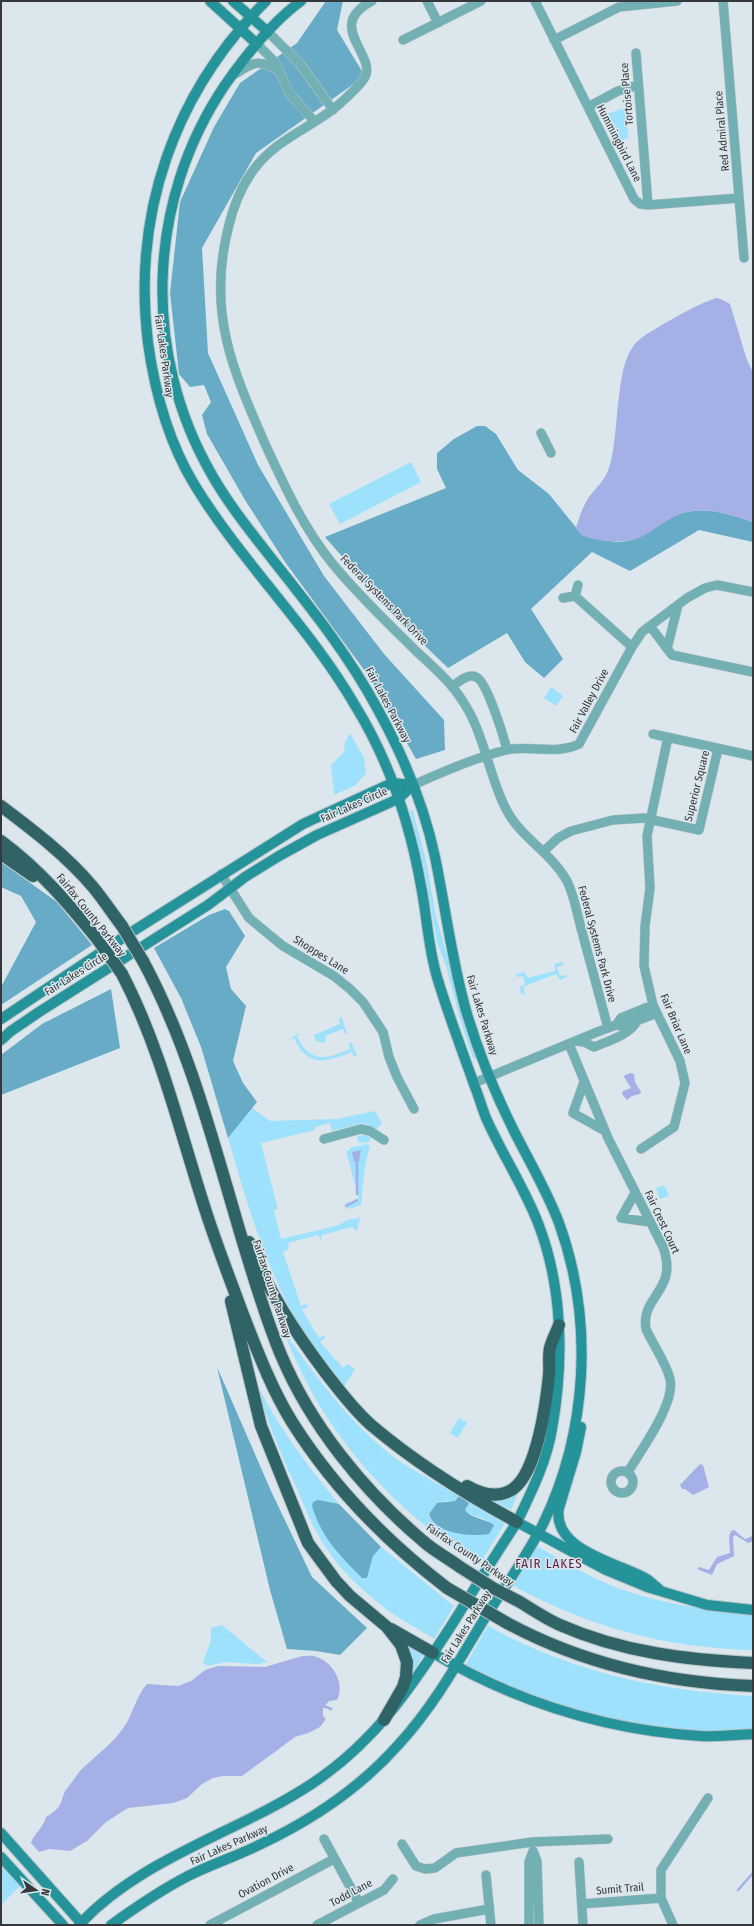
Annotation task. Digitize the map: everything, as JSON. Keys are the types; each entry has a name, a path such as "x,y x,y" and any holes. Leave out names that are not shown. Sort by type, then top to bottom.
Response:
{"highway":[{"name":"Fairfax County Parkway","path":"1,806 36,832 72,865 92,886 122,926 143,961 178,1035 210,1131 263,1311 281,1356 295,1384 334,1446 369,1489 424,1542 493,1588 558,1624 640,1650 683,1659 753,1663"},
{"name":"Fairfax County Parkway","path":"1,841 20,855 57,890 98,940 122,974 150,1038 172,1100 205,1212 267,1376 292,1422 330,1475 371,1522 422,1568 447,1588 543,1642 574,1654 675,1679 720,1685 753,1686"},
{"path":"1,854 32,875 71,908"},
{"path":"210,1131 251,1246 273,1293 291,1326 351,1404 370,1424 423,1465 461,1491 517,1522"},
{"path":"220,1255 261,1426 308,1543 336,1581 350,1596 387,1627 433,1653"},
{"path":"423,1465 485,1494 512,1490 518,1484 530,1466 538,1436 547,1396 550,1349 559,1325"},
{"path":"384,1720 403,1688 406,1677 407,1662 401,1645 387,1627"}],"main road":[{"path":"210,1 257,44"},
{"path":"233,1 268,32"},
{"name":"Fair Lakes Parkway","path":"81,1924 105,1900 123,1887 175,1856 289,1799 315,1782 371,1736 407,1692 517,1522 531,1492 552,1432 559,1361 559,1325 554,1279 538,1223 485,1117 450,1018 435,970 416,862 405,817 392,783 380,754 357,708 326,659 238,548 193,483 184,467 164,418 152,371 146,322 145,262 150,215 156,190 172,143 195,94 217,59 250,17 266,1"},
{"name":"Fair Lakes Parkway","path":"111,1925 143,1902 184,1878 287,1831 350,1790 397,1746 430,1706 537,1534 555,1496 564,1469 573,1435 579,1401 581,1369 580,1332 575,1288 569,1256 559,1223 545,1189 504,1109 478,1048 460,988 452,954 434,855 413,784 391,734 349,660 222,491 203,459 179,404 166,345 162,306 162,277 166,234 174,196 184,164 209,110 231,77 268,32 290,9 301,1"},
{"name":"Fair Lakes Circle","path":"1,1019 221,874 303,824 392,783 413,784"},
{"name":"Fair Lakes Circle","path":"1,1040 11,1031 39,1012 208,905 229,889 307,840 398,799 413,784"},
{"path":"579,1401 580,1434 559,1508 558,1515 561,1528 572,1543 647,1580 660,1590"},
{"path":"517,1522 616,1575 647,1587 707,1605 753,1610"},
{"path":"433,1653 455,1666 522,1697 566,1713 613,1725 702,1736 753,1734"},
{"path":"1,1833 81,1924"},
{"path":"1,1858 64,1925"}],"street":[{"name":"Federal Systems Park Drive","path":"372,1 360,8 352,23 353,35 366,68 365,76 345,100 333,110 281,141 265,155 249,176 236,203 225,241 220,276 221,313 228,348 238,381 285,487 310,532 330,560 354,588 452,687 469,712 487,756 506,810 520,829 544,851 568,883 612,1027"},
{"path":"427,1 438,23"},
{"path":"402,40 481,1"},
{"name":"Hummingbird Lane","path":"535,1 634,199 640,204 648,205"},
{"path":"554,40 618,4 677,1"},
{"name":"Red Admiral Place","path":"723,1 744,258"},
{"path":"268,32 300,64 333,110"},
{"path":"257,44 272,59 290,94 314,121"},
{"name":"Tortoise Place","path":"636,53 648,205"},
{"path":"231,77 258,62 264,62 279,70"},
{"path":"588,107 618,91 638,85"},
{"path":"648,205 739,198"},
{"path":"541,433 551,453"},
{"path":"575,596 578,585"},
{"name":"Fair Valley Drive","path":"413,784 507,750 570,749 580,744 632,647 642,632 678,605 705,588 717,585 753,592"},
{"path":"563,598 575,596"},
{"path":"575,596 632,647"},
{"path":"667,649 678,605"},
{"path":"650,626 672,655 753,672"},
{"path":"452,687 469,677 476,677 480,680 493,708 507,750"},
{"name":"Superior Square","path":"653,734 753,756"},
{"path":"651,819 668,737"},
{"name":"Superior Square","path":"544,851 558,838 585,826 613,820 651,819 699,830 718,749"},
{"name":"Fair Briar Lane","path":"641,1149 674,1127 685,1083 680,1061 655,1009 644,966 645,926 650,888 647,836 651,819"},
{"name":"Shoppes Lane","path":"221,874 229,889 249,918 283,946 334,976 363,1002 383,1032 391,1064 414,1109"},
{"path":"474,1083 612,1027 623,1026 635,1017 655,1009"},
{"path":"573,1043 584,1042 594,1047 615,1039 634,1028 635,1017"},
{"name":"Fair Crest Court","path":"573,1043 584,1082 605,1131 663,1247 668,1270 665,1281 649,1308 645,1321 646,1329 670,1377 671,1393 667,1406 628,1472"},
{"path":"584,1082 573,1113 605,1131"},
{"path":"324,1139 361,1129 370,1131 384,1140"},
{"path":"635,1193 621,1218 650,1222"},
{"path":"673,1925 661,1898 661,1870 708,1798"},
{"path":"324,1839 359,1903"},
{"path":"402,1844 416,1866 425,1869 435,1868 456,1853 532,1842 608,1839"},
{"path":"532,1842 533,1851 537,1861 539,1925"},
{"path":"529,1925 529,1862 533,1851"},
{"name":"Ovation Drive","path":"210,1925 334,1859"},
{"path":"580,1862 584,1925"},
{"path":"486,1875 491,1925"},
{"name":"Todd Lane","path":"317,1925 384,1890 393,1879"},
{"name":"Sumit Trail","path":"582,1904 661,1898"},
{"path":"420,1925 434,1919 489,1909"}],"shaded area":[{"path":"326,1 343,1 337,30 365,76 256,153 202,248 208,353 258,465 324,576 384,654 444,720 445,750 416,759 370,678 285,562 245,500 207,434 202,415 211,402 204,385 190,387 179,374 170,293 180,202 214,127 240,83 297,43"},
{"path":"625,108 629,138 619,141 616,139 603,115"},
{"path":"716,298 730,304 746,357 753,373 753,522 721,512 704,510 680,514 634,540 602,540 582,535 576,528 582,510 587,500 602,481 609,468 615,438 620,385 628,355 635,344 646,334 685,312"},
{"path":"477,426 485,426 496,434 518,470 549,494 582,535 618,542 632,540 674,516 687,512 704,510 721,512 753,522 753,542 699,530 630,571 592,552 531,609 563,659 544,678 525,662 507,633 448,668 393,615 325,537 446,488 437,469 437,453 454,439"},
{"path":"411,462 421,482 340,524 329,504"},
{"path":"551,687 563,696 556,706 544,698"},
{"path":"350,733 364,758 366,773 356,785 334,795 331,765 344,752 345,742"},
{"path":"410,810 413,811 426,860 436,916 476,1059 473,1058 460,1019 446,966 437,942 425,872"},
{"path":"1,862 57,902 92,945 1,1005 1,987 36,922 21,896 1,887"},
{"path":"225,909 229,911 245,936 226,967 231,989 246,1006 233,1061 243,1083 257,1102 228,1138 201,1047 181,998 154,948 209,915"},
{"path":"562,962 564,965 557,967 560,976 566,975 567,977 560,980 556,974 523,987 525,994 521,994 520,987 525,984 523,976 517,977 516,974 524,972 528,978 555,971 555,964"},
{"path":"111,989 120,1048 1,1095 1,1055 42,1024"},
{"path":"339,1017 342,1018 347,1033 345,1034 343,1029 325,1036 326,1040 324,1043 316,1041 314,1035 340,1024"},
{"path":"301,1033 297,1037 302,1046 314,1055 326,1057 334,1055 350,1049 349,1044 351,1042 357,1056 354,1057 352,1052 326,1060 312,1059 300,1048 294,1038 288,1039"},
{"path":"631,1073 634,1074 635,1082 641,1092 640,1094 632,1096 627,1100 622,1094 623,1091 631,1088 624,1077 625,1075"},
{"path":"251,1107 270,1121 337,1119 375,1111 382,1123 377,1129 364,1123 332,1131 330,1123 315,1127 315,1130 261,1143 278,1209 274,1210 281,1239 336,1226 348,1220 360,1218 357,1231 352,1227 322,1235 321,1241 318,1235 288,1243 289,1249 283,1252 301,1306 307,1304 308,1307 302,1310 319,1338 324,1335 325,1338 320,1342 343,1368 347,1364 355,1369 344,1387 321,1359 285,1300 271,1269 248,1205 228,1138"},
{"path":"365,1135 371,1138 368,1142 359,1143 357,1136"},
{"path":"367,1144 370,1146 365,1165 361,1205 349,1209 346,1207 345,1203 359,1200 346,1151 350,1150 350,1148"},
{"path":"361,1150 359,1161 354,1162 352,1152"},
{"path":"664,1185 669,1196 660,1199 656,1188"},
{"path":"282,1329 333,1397 362,1429 394,1457 418,1473 459,1496 455,1501 444,1501 429,1514 432,1520 438,1525 455,1532 489,1534 487,1520 467,1513 465,1510 469,1503 503,1522 504,1525 479,1565 455,1549 410,1513 369,1473 351,1451 318,1403 303,1376"},
{"path":"217,1367 271,1491 312,1577 367,1628 340,1655 316,1651 287,1649 270,1590"},
{"path":"254,1378 282,1428 339,1504 327,1502 353,1569 362,1578 367,1578 373,1556 381,1547 454,1606 434,1639 386,1609 351,1579 332,1557 314,1528 285,1462 268,1421"},
{"path":"459,1418 467,1422 458,1438 450,1433"},
{"path":"700,1464 703,1465 709,1487 693,1495 685,1489 682,1489 680,1485"},
{"path":"520,1489 511,1510 490,1499"},
{"path":"459,1496 469,1503 465,1510 467,1513 494,1525 489,1534 473,1535 454,1533 438,1526 433,1521 429,1514 437,1503 455,1501"},
{"path":"318,1500 339,1504 381,1547 373,1556 367,1578 362,1578 354,1570 326,1537 312,1506 313,1502"},
{"path":"734,1530 745,1539 753,1536 753,1541 748,1543 735,1535 733,1537 734,1556 717,1564 712,1575 697,1569 699,1567 709,1570 717,1557 730,1553 729,1537 731,1531"},
{"path":"537,1546 573,1567 610,1585 645,1597 680,1605 753,1615 753,1650 689,1645 659,1640 628,1632 569,1613 541,1600 512,1585"},
{"path":"222,1625 267,1662 258,1664 226,1662 206,1666 203,1662 211,1640 211,1628"},
{"path":"488,1626 552,1656 617,1676 650,1684 683,1689 753,1696 753,1729 721,1731 656,1727 592,1715 530,1696 474,1670 466,1664"},
{"path":"405,1645 423,1655 412,1675"},
{"path":"302,1656 314,1656 323,1660 333,1669 339,1681 340,1687 337,1700 329,1701 323,1708 323,1716 326,1719 320,1727 295,1737 242,1776 223,1776 213,1778 202,1784 187,1798 173,1803 128,1808 106,1822 87,1841 70,1851 49,1849 39,1852 31,1843 34,1836 43,1825 46,1817 53,1813 60,1805 65,1791 80,1771 120,1733 140,1694 147,1684 178,1686 191,1681 205,1670 218,1666 265,1667"},
{"path":"1,1865 20,1886 1,1905"}],"waterway":[{"path":"357,1161 357,1194"},
{"path":"346,1206 357,1200"},
{"path":"321,1705 331,1709"},
{"path":"738,1890 753,1873"}],"district":[{"name":"FAIR LAKES","path":"549,1563"}]}
